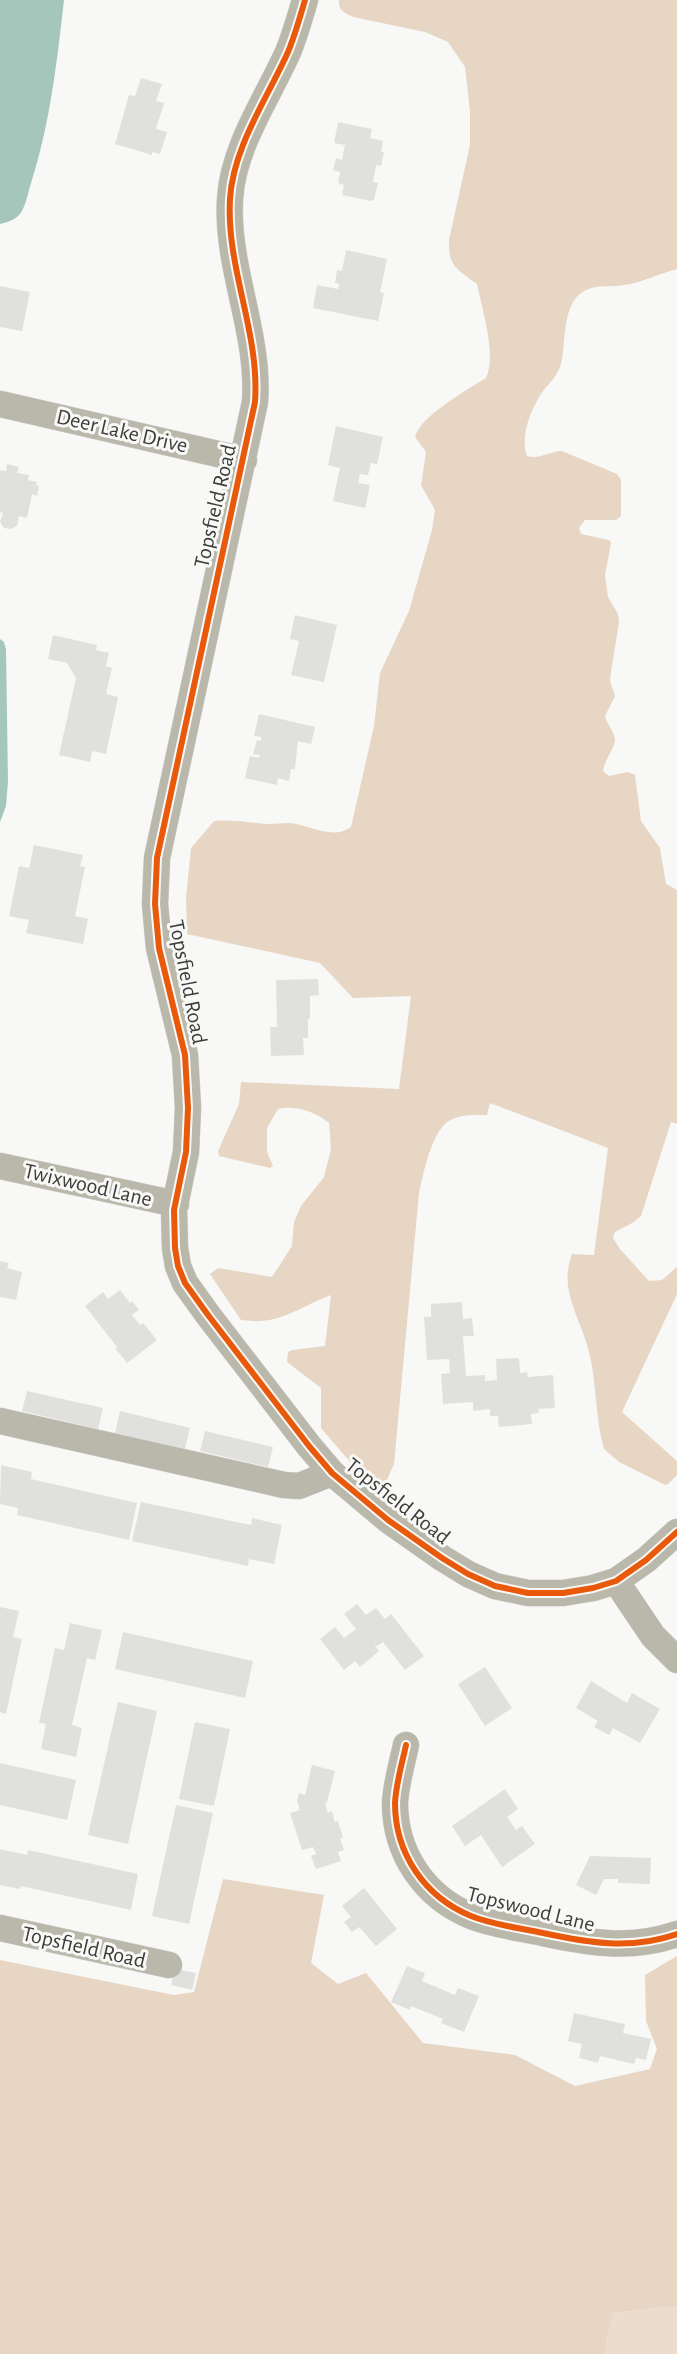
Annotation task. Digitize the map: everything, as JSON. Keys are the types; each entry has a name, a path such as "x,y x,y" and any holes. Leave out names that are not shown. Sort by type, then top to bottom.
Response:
{"street":[{"name":"Topsfield Road","path":"305,0 288,51 235,167 230,197 231,240 250,332 257,382 255,402 157,858 155,904 159,948 183,1047 188,1108 186,1152 176,1204 175,1248 178,1266 186,1283 332,1473 388,1520 468,1574 495,1586 528,1593 563,1593 593,1588 616,1581 646,1560 677,1532"},
{"name":"Deer Lake Drive","path":"0,404 244,460"},
{"name":"Twixwood Lane","path":"0,1166 176,1204"},
{"name":"Topsfield Road","path":"0,1421 284,1485 299,1486 332,1473"},
{"path":"616,1581 653,1636 677,1660"},
{"name":"Topswood Lane","path":"406,1745 395,1803 403,1849 421,1880 435,1895 453,1908 474,1918 588,1943 631,1945 658,1941 677,1934"},
{"name":"Topsfield Road","path":"0,1928 169,1965"}],"shaded area":[{"path":"0,0 64,0 52,93 38,161 22,211 9,222 0,224"},
{"path":"339,0 677,0 677,269 631,284 591,288 574,300 567,317 561,364 533,408 525,433 527,456 536,457 562,451 617,474 621,480 621,516 616,520 585,520 579,528 581,534 609,540 611,543 605,575 608,597 618,614 619,622 610,681 615,696 605,716 615,739 603,771 609,776 628,772 635,775 641,821 660,848 666,884 677,890 677,1124 671,1122 641,1216 615,1232 613,1238 649,1281 662,1280 677,1267 677,1294 622,1412 677,1461 677,1475 665,1485 619,1462 604,1449 589,1352 569,1292 568,1267 572,1254 594,1255 608,1148 490,1103 487,1115 455,1118 441,1129 428,1156 419,1193 394,1464 383,1489 357,1470 321,1428 321,1388 287,1362 288,1352 325,1346 331,1295 288,1315 266,1320 241,1320 210,1274 218,1268 272,1277 292,1246 294,1222 301,1206 324,1177 331,1149 329,1123 305,1110 285,1108 278,1109 267,1128 267,1152 273,1166 270,1168 219,1156 218,1151 239,1104 241,1082 399,1089 411,996 353,998 320,963 187,934 186,897 191,848 214,821 288,823 328,832 344,831 351,827 374,726 380,673 409,611 432,530 435,510 421,485 426,452 415,437 419,429 435,412 486,378 489,368 488,332 477,284 455,266 449,249 470,145 470,111 465,67 448,42 425,32 353,17 342,11"},
{"path":"0,639 4,642 6,649 8,782 6,806 0,822"},
{"path":"223,1879 324,1895 311,1963 338,1984 366,1973 423,2043 515,2055 575,2086 650,2069 657,2049 646,2021 645,1975 677,1956 677,2306 613,2313 604,2354 0,2354 0,1960 174,1995 194,1992"},
{"path":"677,2306 677,2354 604,2354 613,2313"}],"building":[{"path":"141,78 162,84 156,101 164,103 156,129 167,132 160,154 152,152 152,155 115,144 129,95 135,96"},
{"path":"338,122 372,129 370,138 383,141 381,152 384,152 381,166 376,165 373,182 378,183 374,200 342,195 344,185 338,183 340,172 333,170 336,158 342,160 345,145 334,143"},
{"path":"346,250 387,259 380,292 384,293 378,321 313,308 317,285 338,289 339,284 335,283 337,270 342,271"},
{"path":"0,286 30,292 22,331 0,327"},
{"path":"336,426 383,437 377,464 371,463 368,475 360,474 358,483 370,485 365,508 333,501 340,468 328,465"},
{"path":"7,464 19,467 17,473 29,475 28,480 37,482 36,485 39,486 37,496 32,494 27,518 19,516 17,526 11,529 4,528 0,522 3,513 0,512 0,470 6,471"},
{"path":"295,615 337,625 324,682 291,675 299,641 290,639"},
{"path":"53,635 97,645 96,650 109,653 106,666 112,668 106,694 118,697 106,754 92,751 90,762 59,755 76,678 67,663 48,659"},
{"path":"259,714 315,727 311,744 298,741 295,769 291,769 289,781 278,778 277,785 245,778 250,756 259,758 260,755 253,754 257,740 261,741 261,737 254,736"},
{"path":"34,845 83,855 80,866 85,867 75,916 88,919 83,944 26,933 29,920 9,916 19,866 29,868"},
{"path":"318,979 319,995 310,996 308,1038 303,1038 304,1055 271,1056 270,1027 277,1027 276,980"},
{"path":"0,1261 9,1263 7,1268 22,1272 16,1300 0,1297"},
{"path":"120,1290 139,1310 132,1315 140,1325 143,1323 157,1340 127,1363 85,1306 103,1292 108,1299"},
{"path":"462,1302 463,1319 472,1318 474,1336 463,1336 466,1376 485,1375 485,1381 497,1380 496,1359 519,1358 520,1373 527,1372 528,1377 553,1375 555,1408 538,1409 539,1413 531,1414 532,1424 499,1427 498,1416 490,1416 490,1409 473,1411 473,1402 443,1404 441,1374 450,1373 449,1359 427,1360 424,1317 431,1317 431,1304"},
{"path":"27,1391 103,1408 98,1429 22,1411"},
{"path":"120,1411 190,1428 185,1449 115,1433"},
{"path":"205,1431 273,1447 268,1467 200,1451"},
{"path":"1,1465 32,1472 31,1479 137,1503 129,1540 17,1515 18,1508 0,1504"},
{"path":"141,1502 251,1525 252,1518 282,1525 274,1564 249,1559 248,1566 132,1541"},
{"path":"357,1604 366,1615 376,1608 385,1619 391,1614 424,1656 405,1670 383,1642 377,1646 374,1644 379,1651 360,1667 355,1661 344,1670 320,1639 335,1627 344,1638 356,1629 344,1614"},
{"path":"0,1607 19,1611 13,1637 22,1639 6,1714 0,1712"},
{"path":"70,1623 102,1630 95,1660 87,1658 72,1725 82,1728 76,1757 41,1749 46,1724 39,1723 55,1648 64,1650"},
{"path":"123,1632 253,1661 245,1698 115,1669"},
{"path":"485,1667 512,1708 485,1726 458,1684"},
{"path":"591,1681 627,1703 632,1693 660,1709 640,1743 613,1728 609,1735 594,1727 598,1721 576,1708"},
{"path":"118,1702 157,1711 128,1844 88,1835"},
{"path":"195,1722 230,1729 214,1806 179,1799"},
{"path":"0,1763 76,1780 67,1820 0,1805"},
{"path":"312,1765 335,1771 325,1803 328,1813 332,1811 335,1822 338,1821 344,1850 338,1852 341,1861 316,1869 311,1856 316,1854 313,1847 302,1850 290,1813 300,1810 297,1801 299,1793 305,1795"},
{"path":"505,1789 518,1809 507,1817 516,1830 522,1826 535,1844 502,1867 481,1835 465,1846 452,1826"},
{"path":"176,1805 213,1813 189,1924 152,1916"},
{"path":"0,1849 27,1855 28,1850 138,1874 131,1910 21,1886 20,1889 0,1885"},
{"path":"590,1856 651,1858 650,1884 618,1883 618,1879 604,1879 596,1895 576,1885"},
{"path":"364,1888 397,1929 376,1946 359,1927 352,1932 344,1922 351,1917 342,1906"},
{"path":"407,1966 425,1973 422,1981 455,1995 458,1988 479,1996 464,2032 441,2023 443,2019 411,2006 410,2010 391,2002"},
{"path":"175,1969 196,1973 192,1990 171,1985"},
{"path":"574,2013 625,2024 623,2033 651,2039 646,2060 636,2058 634,2064 600,2056 598,2063 579,2058 582,2044 568,2041"}],"cycle path":[{"path":"305,0 288,52 244,142 232,180 230,225 237,275 253,351 255,402 157,858 155,904 159,948 185,1055 188,1108 186,1152 174,1210 178,1266 185,1283 208,1315 332,1473 388,1520 468,1574 495,1586 528,1593 563,1593 593,1588 616,1581 646,1560 677,1532"},
{"path":"406,1745 395,1803 396,1822 400,1840 416,1872 440,1898 479,1919 577,1940 627,1943 660,1939 677,1934"}]}
